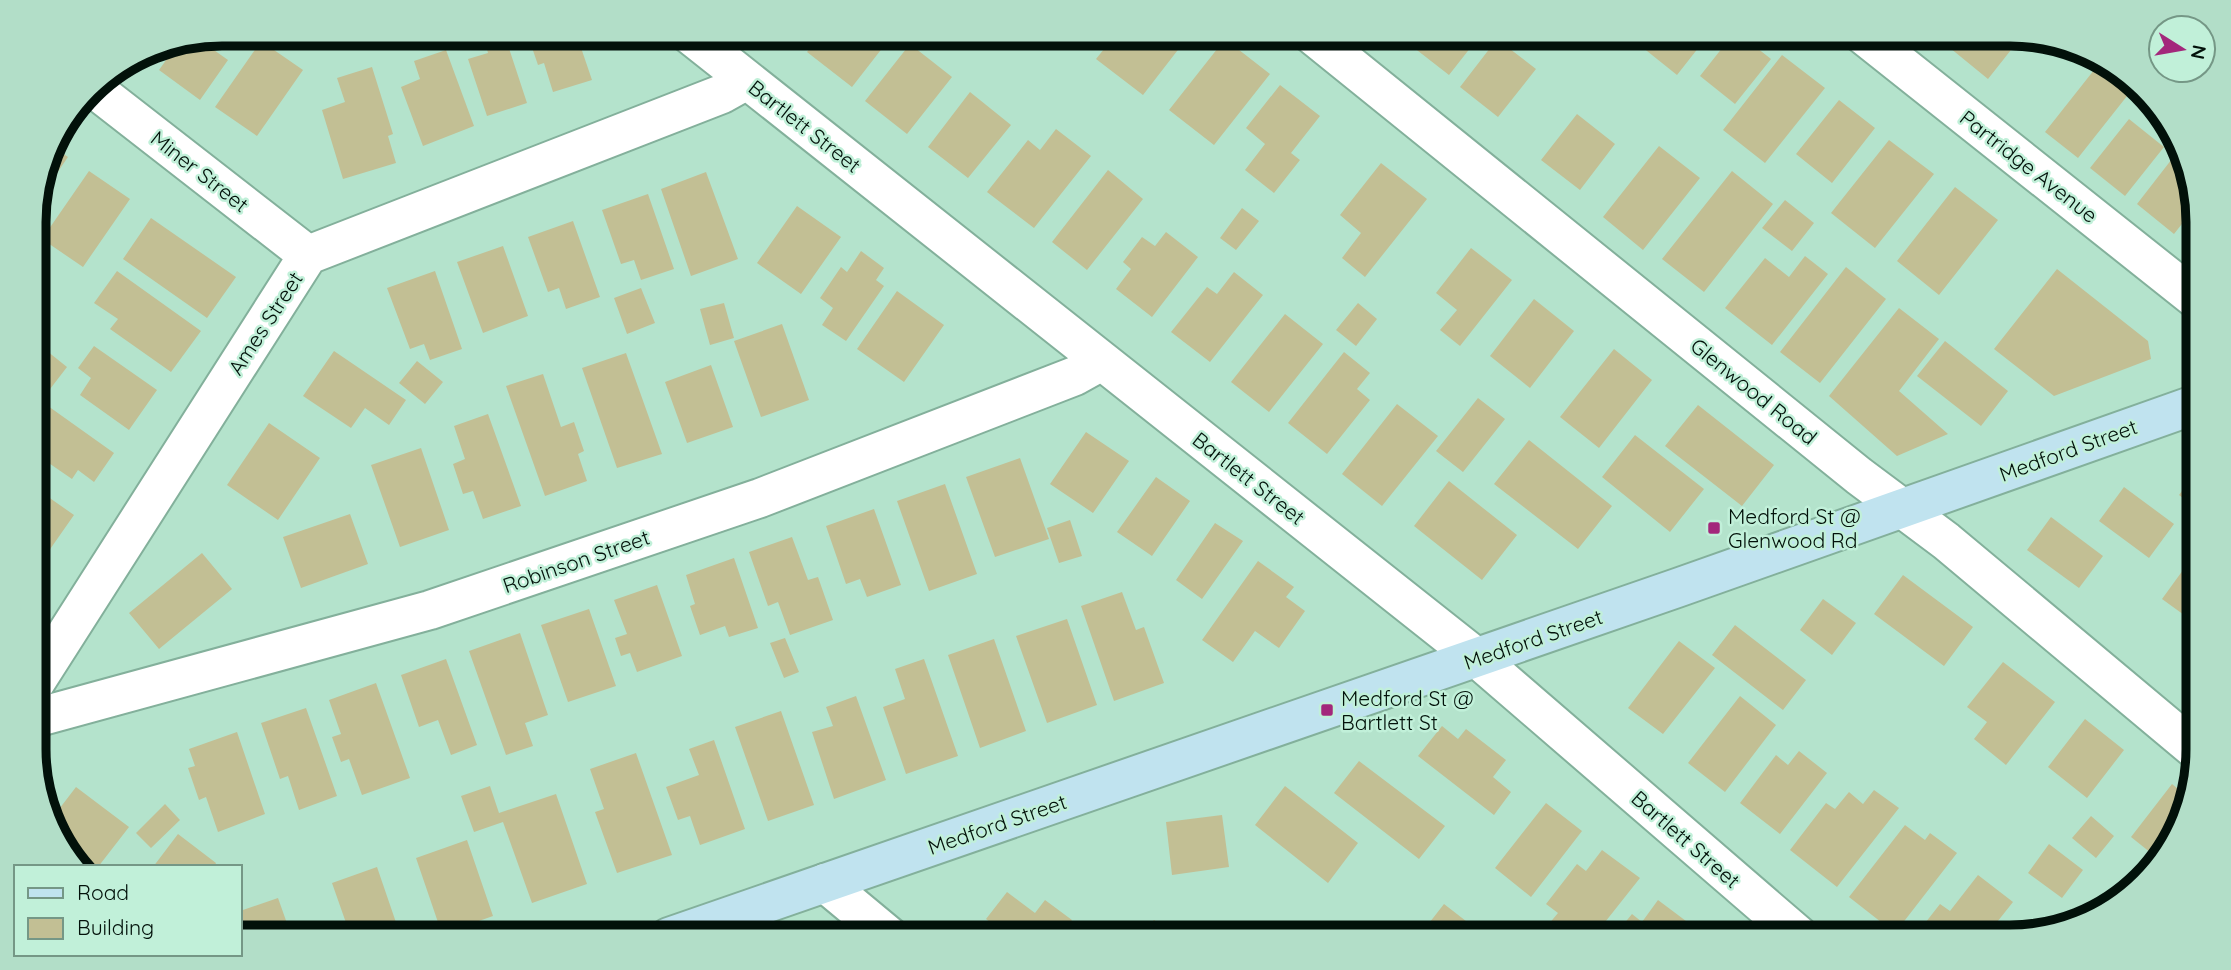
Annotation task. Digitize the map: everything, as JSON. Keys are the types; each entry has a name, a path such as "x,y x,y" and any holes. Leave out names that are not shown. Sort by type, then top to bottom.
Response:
{"main road":[{"name":"Medford Street","path":"704,925 1902,510 2186,408"}],"street":[{"name":"Bartlett Street","path":"704,46 1477,658 1785,924"},
{"name":"Glenwood Road","path":"1326,46 1902,510 1946,541 2186,742"},
{"name":"Partridge Avenue","path":"1877,46 2186,291"},
{"name":"Ames Street","path":"46,666 308,255 722,94 747,80"},
{"name":"Miner Street","path":"100,94 308,255"},
{"name":"Robinson Street","path":"46,715 444,606 760,498 1075,376 1102,361"},
{"path":"825,883 875,925"}],"building":[{"path":"258,46 268,46 303,70 257,136 215,107"},
{"path":"486,46 508,46 527,103 487,116 468,59 488,53"},
{"path":"531,46 580,46 592,80 553,92 544,63 538,65"},
{"path":"812,46 884,46 852,87 807,52"},
{"path":"908,46 913,46 952,77 907,134 865,101"},
{"path":"1106,46 1181,46 1143,95 1096,59"},
{"path":"1219,46 1234,46 1270,74 1214,145 1169,110"},
{"path":"1414,46 1472,46 1449,75"},
{"path":"1492,46 1506,46 1536,69 1498,117 1460,87"},
{"path":"1643,46 1700,46 1677,75"},
{"path":"1724,46 1754,46 1771,59 1735,104 1700,76"},
{"path":"1952,46 2014,46 1988,79 1950,48"},
{"path":"198,47 209,47 228,60 200,100 159,70 171,53"},
{"path":"446,50 474,126 423,146 401,87 420,79 414,61"},
{"path":"1782,55 1825,88 1765,163 1723,130"},
{"path":"372,67 393,134 388,136 396,163 343,179 322,110 345,102 337,78"},
{"path":"2096,68 2129,93 2078,158 2045,132"},
{"path":"1280,85 1320,116 1291,153 1300,160 1274,193 1245,170 1265,144 1246,128"},
{"path":"970,92 1011,125 968,178 928,147"},
{"path":"1839,100 1875,128 1832,183 1796,154"},
{"path":"1577,114 1615,144 1580,190 1541,160"},
{"path":"2129,119 2164,147 2125,196 2090,168"},
{"path":"1056,129 1091,156 1034,228 987,192 1028,140 1040,150"},
{"path":"1889,140 1934,174 1875,248 1831,213"},
{"path":"1659,146 1700,178 1643,250 1603,217"},
{"path":"60,152 68,157 50,184"},
{"path":"2173,157 2180,176 2186,219 2174,234 2137,204"},
{"path":"1381,163 1427,199 1365,277 1342,258 1361,233 1340,215"},
{"path":"1108,170 1143,199 1087,270 1052,242"},
{"path":"89,171 130,199 83,267 46,242 46,233"},
{"path":"1732,171 1773,204 1704,292 1662,259"},
{"path":"706,172 738,259 691,276 661,189"},
{"path":"1955,187 1998,220 1939,295 1897,261"},
{"path":"648,194 674,269 641,280 634,260 621,264 602,210"},
{"path":"1785,200 1814,223 1792,251 1762,228"},
{"path":"797,206 841,237 801,294 757,263"},
{"path":"1242,208 1259,221 1236,250 1220,238"},
{"path":"151,218 236,277 207,318 123,259"},
{"path":"573,221 600,297 566,309 559,288 548,292 528,237"},
{"path":"1166,232 1198,257 1152,317 1116,289 1131,269 1123,262 1142,237 1155,246"},
{"path":"503,246 528,316 483,333 457,262"},
{"path":"1471,248 1512,280 1460,346 1440,330 1457,310 1436,293"},
{"path":"861,251 884,268 876,280 884,286 846,341 822,325 833,308 820,298 841,267 847,272"},
{"path":"1805,256 1828,274 1772,345 1725,308 1765,258 1789,277"},
{"path":"1846,267 1886,299 1820,383 1780,352"},
{"path":"2057,269 2148,341 2151,359 2054,396 1994,349"},
{"path":"117,271 201,331 171,372 110,329 118,319 94,303"},
{"path":"435,271 462,349 430,360 424,344 410,349 387,288"},
{"path":"1234,272 1263,295 1210,362 1171,332 1207,287 1217,294"},
{"path":"641,288 655,323 627,334 614,298"},
{"path":"897,291 944,325 904,382 857,349"},
{"path":"1534,299 1574,331 1530,388 1490,356"},
{"path":"724,303 734,338 710,345 700,309"},
{"path":"1358,303 1377,319 1356,346 1336,330"},
{"path":"1899,308 1939,339 1899,391 1948,434 1897,456 1829,396"},
{"path":"1285,314 1323,344 1269,412 1231,382"},
{"path":"782,324 809,400 761,417 734,341"},
{"path":"1945,341 2008,391 1981,426 1917,376"},
{"path":"94,346 157,390 129,430 80,395 91,378 78,368"},
{"path":"1614,349 1652,380 1599,448 1560,417"},
{"path":"46,350 67,367 46,392"},
{"path":"334,351 406,400 389,425 365,408 351,428 303,396"},
{"path":"1344,352 1370,373 1357,389 1370,400 1327,454 1288,423"},
{"path":"626,353 662,454 617,468 582,368"},
{"path":"417,361 443,382 425,404 399,383"},
{"path":"711,365 733,427 687,443 665,382"},
{"path":"543,374 561,427 574,422 584,451 578,454 587,481 545,496 506,386"},
{"path":"1478,398 1505,419 1463,472 1436,451"},
{"path":"1397,404 1438,436 1382,506 1342,474"},
{"path":"1698,405 1774,465 1742,506 1665,446"},
{"path":"48,406 114,453 94,482 78,470 72,479 46,461"},
{"path":"488,414 521,506 483,519 473,491 463,494 453,464 465,459 454,426"},
{"path":"269,423 320,458 278,520 227,485"},
{"path":"1086,432 1129,461 1093,513 1050,484"},
{"path":"1635,435 1704,489 1670,532 1602,477"},
{"path":"1529,440 1612,506 1578,549 1494,484"},
{"path":"421,448 449,530 400,547 371,465"},
{"path":"1020,458 1049,539 995,557 966,477"},
{"path":"1156,477 1190,501 1152,556 1117,532"},
{"path":"1449,481 1517,535 1482,580 1414,526"},
{"path":"945,484 977,574 929,591 897,501"},
{"path":"2186,486 2186,500 2179,495"},
{"path":"2124,487 2174,524 2149,558 2099,521"},
{"path":"46,495 74,515 46,555"},
{"path":"874,509 901,585 867,597 860,579 846,584 826,526"},
{"path":"350,514 368,564 301,588 283,537"},
{"path":"2051,517 2103,556 2079,588 2027,550"},
{"path":"1070,520 1082,556 1059,563 1047,528"},
{"path":"1215,523 1243,541 1202,599 1176,580"},
{"path":"792,537 808,580 818,577 833,620 790,635 778,602 768,606 749,552"},
{"path":"202,553 232,589 159,649 129,613"},
{"path":"734,558 758,628 729,637 725,626 700,635 690,606 695,604 686,575"},
{"path":"1258,561 1294,587 1286,597 1305,611 1279,648 1255,631 1233,662 1202,640"},
{"path":"2186,566 2186,616 2162,599"},
{"path":"1903,575 1973,627 1944,666 1874,614"},
{"path":"657,585 682,656 637,672 630,653 621,656 615,638 627,634 614,600"},
{"path":"1122,592 1136,630 1144,627 1164,683 1114,701 1081,606"},
{"path":"1823,599 1856,623 1832,655 1800,630"},
{"path":"589,609 616,686 568,702 541,625"},
{"path":"1067,619 1097,705 1047,723 1016,636"},
{"path":"1735,625 1806,680 1783,710 1712,655"},
{"path":"520,633 548,715 525,723 533,746 506,755 469,651"},
{"path":"785,638 799,672 784,678 770,643"},
{"path":"994,639 1026,731 980,748 948,655"},
{"path":"1679,641 1715,668 1663,734 1628,708"},
{"path":"446,659 477,745 451,755 438,720 419,727 401,675"},
{"path":"924,659 958,756 906,774 883,707 905,699 895,669"},
{"path":"2003,662 2055,702 2006,765 1974,739 1987,722 1967,707"},
{"path":"376,683 410,778 362,795 349,759 341,762 332,737 341,734 329,700"},
{"path":"856,696 886,780 834,799 812,732 833,726 826,707"},
{"path":"1740,696 1776,725 1725,792 1688,763"},
{"path":"306,708 337,796 299,810 288,776 280,779 261,723"},
{"path":"781,711 814,805 768,821 735,727"},
{"path":"2085,719 2124,750 2087,798 2048,767"},
{"path":"1442,726 1458,739 1466,729 1506,760 1493,777 1511,792 1494,815 1418,756"},
{"path":"237,732 265,814 218,832 206,797 199,800 188,768 195,766 189,749"},
{"path":"714,740 745,829 700,845 690,816 678,820 666,787 699,775 689,749"},
{"path":"1799,751 1827,773 1780,834 1740,803 1776,755 1788,765"},
{"path":"636,753 672,855 617,873 595,812 604,809 590,769"},
{"path":"1359,761 1445,826 1419,859 1334,793"},
{"path":"2172,784 2181,791 2172,816 2151,853 2131,837"},
{"path":"490,786 499,813 556,794 587,884 532,903 503,822 474,832 461,796"},
{"path":"1285,786 1358,843 1328,883 1255,825"},
{"path":"76,787 129,827 100,865 90,865 69,837 57,811"},
{"path":"1874,790 1899,808 1837,887 1790,850 1826,803 1835,809 1849,792 1863,804"},
{"path":"1546,803 1582,831 1531,897 1495,868"},
{"path":"165,804 180,820 151,848 136,833"},
{"path":"1222,815 1229,867 1172,875 1166,822"},
{"path":"2091,816 2114,836 2096,858 2072,838"},
{"path":"1905,825 1925,840 1930,833 1957,853 1902,924 1884,924 1849,897"},
{"path":"178,834 216,863 215,865 155,865"},
{"path":"467,840 493,916 468,925 439,925 416,858"},
{"path":"2049,844 2083,870 2062,898 2028,873"},
{"path":"1602,850 1640,878 1603,924 1549,924 1558,913 1546,904 1577,864 1586,871"},
{"path":"377,867 397,925 347,925 332,883"},
{"path":"1978,875 2013,902 1996,924 1924,924 1940,904 1950,911"},
{"path":"1007,892 1035,913 1045,900 1072,920 1069,925 993,925 986,919"},
{"path":"278,898 288,925 242,925 242,910"},
{"path":"1658,900 1690,924 1624,924 1632,914 1642,922"},
{"path":"1444,904 1470,924 1428,924"}],"place":[{"name":"Medford St @ Glenwood Rd","path":"1714,528"},
{"name":"Medford St @ Bartlett St","path":"1327,710"}]}
